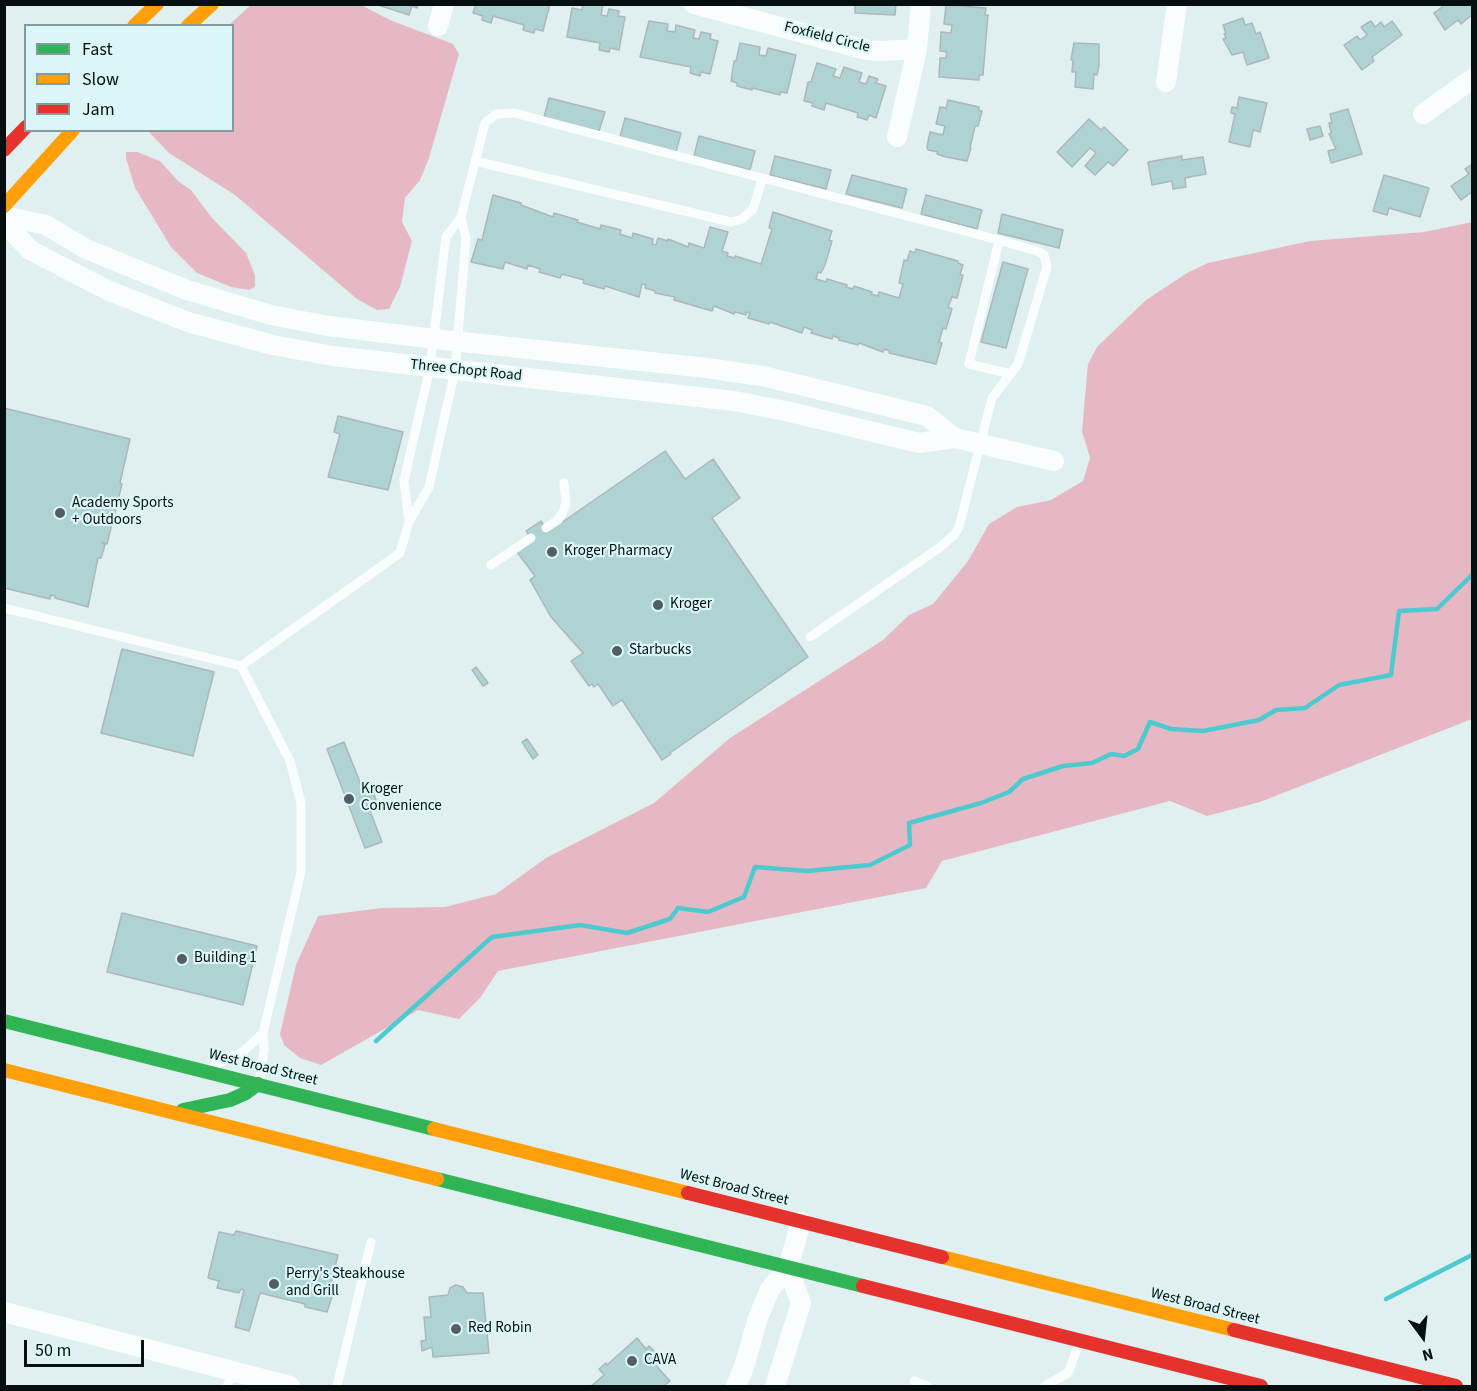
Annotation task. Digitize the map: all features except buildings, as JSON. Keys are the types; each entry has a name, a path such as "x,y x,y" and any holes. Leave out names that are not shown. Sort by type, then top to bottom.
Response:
{"main road":[{"path":"136,24 157,4"},
{"path":"190,24 212,4"},
{"path":"4,150 24,129"},
{"path":"4,206 71,132"},
{"name":"West Broad Street","path":"4,1021 1456,1386"},
{"path":"4,1070 1262,1386"},
{"path":"175,1112 230,1100 246,1093 258,1084"}],"street":[{"path":"438,26 444,4"},
{"name":"Foxfield Circle","path":"694,4 732,9 867,50 917,49"},
{"path":"897,137 917,49 921,4"},
{"path":"1166,82 1177,4"},
{"path":"1423,114 1473,79"},
{"name":"Three Chopt Road","path":"4,216 46,225 86,249 145,274 243,308 300,321 433,339 707,368 767,377 927,416 955,438"},
{"name":"Three Chopt Road","path":"4,222 30,250 107,290 188,322 244,339 302,351 734,401 919,443 955,438 1054,461"},
{"path":"736,1386 770,1289 788,1268 801,1222"},
{"path":"776,1386 801,1303 788,1268"},
{"path":"4,1312 231,1379 290,1386"}],"lane":[{"path":"409,522 404,481 430,367 446,237 460,217 485,123 496,114 514,114 1037,251 1044,255 1047,267 1018,364 992,398 955,534 939,548 810,637"},
{"path":"475,161 731,222 742,219 753,209 762,180"},
{"path":"241,666 400,553 409,522 429,487 455,370 466,239 460,217"},
{"path":"999,241 969,364 1011,374"},
{"path":"546,528 558,520 563,512 566,503 564,483"},
{"path":"491,565 531,538"},
{"path":"4,608 241,666 290,761 301,803 301,872 263,1033 264,1050 258,1084"},
{"path":"204,1070 244,1051 263,1033"},
{"path":"337,1386 371,1242"},
{"path":"1045,1386 1068,1373 1081,1341"},
{"path":"914,1381 927,1386"}],"shaded area":[{"path":"252,4 361,5 390,20 453,44 459,54 429,158 420,180 405,198 402,222 412,241 400,287 389,309 377,310 357,299 235,195 169,153 149,132 234,132 234,24 230,24"},
{"path":"126,152 137,152 160,161 179,182 191,190 212,218 246,253 255,275 255,287 249,290 231,287 197,273 171,247 135,188"},
{"path":"1472,222 1472,719 1260,802 1207,816 1170,801 942,861 926,888 498,971 480,998 459,1019 418,1010 321,1065 300,1058 284,1045 280,1034 296,965 318,916 382,908 445,907 496,894 546,858 654,803 730,738 883,640 909,615 933,604 968,561 989,524 1017,507 1051,500 1083,481 1090,458 1082,431 1088,364 1097,347 1146,300 1187,273 1208,263 1310,241 1424,232"}],"waterway":[{"path":"376,1041 492,937 580,925 627,933 670,919 678,908 708,912 744,897 755,867 807,871 870,865 910,845 909,823 981,803 1009,792 1023,779 1063,766 1092,763 1111,754 1124,756 1138,749 1150,722 1171,729 1203,731 1259,720 1276,710 1305,708 1339,685 1391,675 1399,611 1437,609 1472,575"},
{"path":"1386,1299 1472,1255"}],"traffic: fast":[{"path":"4,1021 434,1129"},
{"path":"183,1110 230,1100 246,1093 258,1084"},
{"path":"437,1179 863,1286"}],"traffic: slow":[{"path":"136,24 157,4"},
{"path":"190,24 212,4"},
{"path":"4,206 71,132"},
{"path":"4,1070 437,1179"},
{"path":"434,1129 688,1193"},
{"path":"942,1257 1234,1330"}],"traffic: jam":[{"path":"4,150 24,129"},
{"path":"688,1193 942,1257"},
{"path":"863,1286 1261,1386"},
{"path":"1234,1330 1456,1386"}],"place":[{"name":"Academy Sports + Outdoors","path":"60,513"},
{"name":"Kroger Pharmacy","path":"552,552"},
{"name":"Kroger","path":"658,605"},
{"name":"Starbucks","path":"617,651"},
{"name":"Kroger Convenience","path":"349,799"},
{"name":"Building 1","path":"182,959"},
{"name":"Perry's Steakhouse and Grill","path":"274,1284"},
{"name":"Red Robin","path":"456,1329"},
{"name":"CAVA","path":"632,1361"}]}
